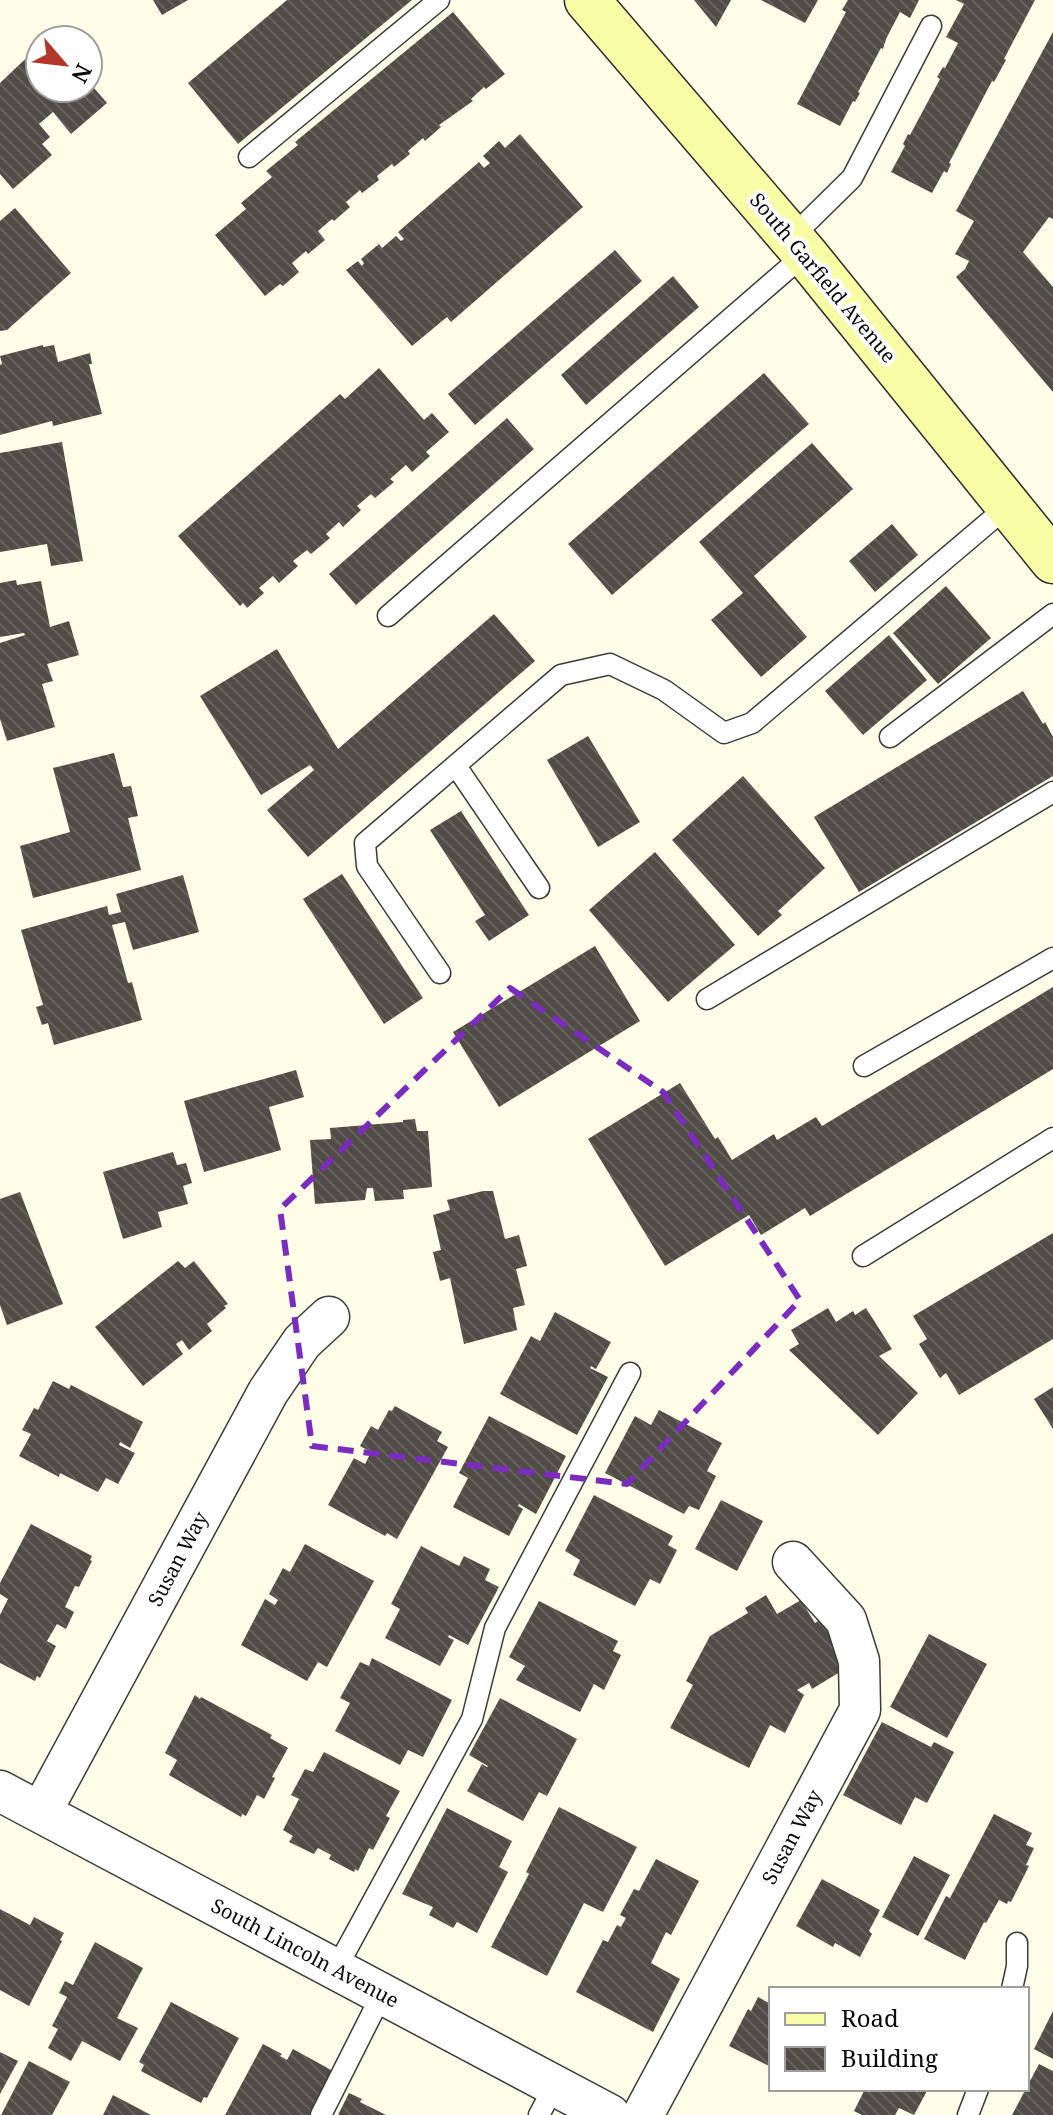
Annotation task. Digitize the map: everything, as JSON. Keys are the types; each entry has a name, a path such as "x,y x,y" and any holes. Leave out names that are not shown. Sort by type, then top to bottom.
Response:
{"main road":[{"name":"South Garfield Avenue","path":"587,0 798,246 1053,561"}],"street":[{"name":"Susan Way","path":"41,1812 268,1392 302,1342 329,1317"},
{"name":"Susan Way","path":"643,2115 860,1710 859,1661 846,1620 793,1562"},
{"name":"South Lincoln Avenue","path":"0,1791 382,1994 547,2100 610,2115"}],"lane":[{"path":"249,157 439,0"},
{"path":"388,616 798,246 852,178 931,26"},
{"path":"440,973 367,866 365,843 561,675 610,664 664,690 724,733 752,723 1009,505"},
{"path":"890,737 1053,614"},
{"path":"456,766 539,888"},
{"path":"707,999 1053,792"},
{"path":"864,1066 1053,958"},
{"path":"863,1256 1053,1138"},
{"path":"336,1969 472,1719 495,1628 630,1373"},
{"path":"1012,1987 1017,1943"},
{"path":"321,2115 382,1994"},
{"path":"968,2115 977,2091"}],"highlighted area":[{"path":"510,988 663,1092 800,1300 627,1484 312,1446 280,1209"}],"building":[{"path":"153,0 188,0 162,15"},
{"path":"287,0 412,0 238,144 188,83"},
{"path":"694,0 731,0 716,27"},
{"path":"761,0 818,0 805,23"},
{"path":"848,0 919,0 910,18 900,12 840,126 797,104 846,12 842,10"},
{"path":"956,0 1035,0 949,163 947,173 944,171 932,193 891,172 908,134 940,79 937,77 958,43 946,37 964,4"},
{"path":"453,12 505,74 486,89 484,87 471,99 473,101 439,125 441,127 425,141 423,138 394,167 392,164 377,176 379,180 346,202 350,207 318,231 325,240 292,263 299,272 265,296 215,235 246,209 241,203 272,177 266,171 298,145 295,142"},
{"path":"1053,32 1053,219 1049,217 1023,252 1053,287 1053,392 956,277 969,261 955,254 974,221 956,211"},
{"path":"24,60 24,104 104,104 104,100 107,103 71,134 53,112 39,124 50,137 42,144 52,155 13,189 0,174 0,83"},
{"path":"520,134 583,207 451,322 447,317 412,346 346,270 358,261 362,266 364,263 361,259 379,244 382,248 396,236 401,241 404,239 398,232 479,162 484,168 490,163 483,156 499,141 505,148"},
{"path":"15,208 71,273 7,330 0,331 0,221"},
{"path":"615,250 642,281 475,425 448,394"},
{"path":"673,276 699,307 586,405 561,375"},
{"path":"54,345 58,362 90,353 92,364 89,364 102,414 53,426 52,421 0,435 0,356"},
{"path":"379,368 424,420 432,413 449,432 426,452 430,456 412,472 406,465 390,479 394,482 375,498 371,494 357,506 361,510 343,527 339,522 326,534 330,538 311,554 307,550 293,561 298,566 279,583 273,576 259,588 264,593 247,608 243,603 240,606 178,536 340,394 345,399"},
{"path":"764,373 809,424 612,595 568,544"},
{"path":"507,418 534,449 356,605 329,574"},
{"path":"62,442 83,561 51,566 47,544 0,552 0,453"},
{"path":"812,443 853,489 754,576 807,637 761,677 711,620 743,593 699,542"},
{"path":"892,524 918,555 875,592 849,561"},
{"path":"16,580 17,585 41,581 50,627 69,621 79,655 47,664 53,681 42,684 55,727 7,741 0,719 0,643 25,635 0,637 0,583"},
{"path":"946,586 991,638 938,684 893,633"},
{"path":"494,614 535,661 308,857 267,810 314,770 310,765 261,795 200,696 277,649 338,749"},
{"path":"889,635 927,680 863,735 825,691"},
{"path":"1023,691 1053,737 1053,776 859,892 814,817"},
{"path":"588,736 640,822 598,847 547,760"},
{"path":"114,753 123,787 131,786 138,816 128,818 141,870 33,898 20,846 70,832 53,768"},
{"path":"743,776 825,868 778,911 782,915 758,936 672,840"},
{"path":"461,811 529,915 489,941 475,921 485,915 430,830"},
{"path":"655,852 735,945 668,1002 589,910"},
{"path":"342,874 423,998 384,1024 303,899"},
{"path":"183,875 199,932 133,950 125,922 112,925 142,1020 54,1045 48,1023 42,1025 36,1007 43,1005 21,930 107,906 109,915 121,912 116,894"},
{"path":"595,946 640,1021 499,1107 453,1032"},
{"path":"1053,987 1053,1069 810,1216 805,1208 761,1235 749,1215 665,1266 588,1139 680,1083 732,1160 774,1134 777,1140 816,1117 822,1126"},
{"path":"296,1070 304,1097 269,1107 281,1150 204,1172 184,1101"},
{"path":"415,1119 417,1131 428,1131 432,1187 403,1190 404,1199 375,1201 373,1188 367,1188 365,1200 315,1204 310,1140 331,1139 330,1128"},
{"path":"173,1152 177,1165 186,1163 192,1183 183,1186 188,1204 158,1212 162,1227 123,1239 103,1172"},
{"path":"493,1191 505,1239 519,1235 527,1266 516,1269 525,1305 513,1308 517,1330 464,1344 450,1278 440,1281 433,1252 441,1250 433,1215 450,1210 447,1200"},
{"path":"20,1192 63,1304 7,1325 0,1305 0,1199"},
{"path":"1053,1233 1053,1339 959,1395 946,1373 940,1378 919,1344 927,1339 913,1316"},
{"path":"178,1261 185,1268 194,1261 228,1304 207,1324 212,1331 189,1350 182,1340 176,1344 183,1354 143,1386 95,1327"},
{"path":"828,1308 836,1322 853,1311 855,1315 866,1308 892,1349 879,1356 918,1393 878,1435 789,1350 799,1344 791,1330"},
{"path":"555,1312 611,1342 596,1369 590,1368 608,1377 577,1435 500,1394 531,1336 540,1341"},
{"path":"53,1381 69,1389 71,1385 143,1422 130,1448 120,1442 119,1445 135,1453 118,1484 106,1478 98,1492 60,1473 59,1477 19,1456 31,1434 22,1430 34,1408 38,1410"},
{"path":"1053,1387 1053,1429 1034,1399"},
{"path":"395,1406 442,1432 437,1441 448,1447 397,1539 387,1533 385,1536 328,1505 354,1458 365,1464 371,1452 360,1446 371,1426 378,1430 389,1410 392,1411"},
{"path":"659,1410 722,1443 707,1471 716,1476 699,1510 689,1506 684,1514 605,1473 635,1416 651,1425"},
{"path":"489,1416 566,1456 536,1514 519,1504 523,1509 509,1536 453,1507 468,1478 459,1473"},
{"path":"594,1495 673,1536 668,1545 677,1550 660,1584 650,1579 635,1606 573,1575 580,1560 565,1551"},
{"path":"721,1500 763,1521 737,1571 695,1549"},
{"path":"31,1524 92,1556 79,1587 75,1586 65,1607 74,1612 66,1629 57,1624 47,1641 56,1646 40,1678 37,1676 35,1681 0,1663 0,1615 8,1599 0,1594 0,1583"},
{"path":"305,1544 374,1581 327,1667 318,1662 307,1681 241,1645 265,1599 275,1605 278,1600 269,1594 283,1568 290,1572"},
{"path":"421,1546 459,1566 464,1556 490,1569 485,1580 499,1587 468,1645 449,1635 454,1640 440,1666 385,1638 400,1609 391,1604"},
{"path":"766,1595 777,1614 801,1600 815,1623 829,1614 853,1664 812,1689 809,1683 797,1690 804,1695 785,1733 770,1725 749,1768 670,1728 693,1685 686,1681 710,1636 748,1613 745,1608"},
{"path":"539,1601 618,1641 613,1651 621,1655 604,1690 594,1684 580,1712 516,1680 525,1666 509,1657"},
{"path":"929,1634 987,1664 947,1738 890,1707"},
{"path":"372,1658 452,1700 423,1757 408,1750 400,1765 335,1731 350,1703 340,1698 360,1662 369,1666"},
{"path":"195,1695 272,1735 270,1738 288,1748 264,1799 257,1795 246,1816 242,1814 241,1817 169,1775 177,1760 165,1753"},
{"path":"500,1698 577,1739 547,1796 539,1792 523,1821 467,1791 482,1764 488,1766 469,1755"},
{"path":"882,1722 931,1747 934,1742 954,1752 927,1803 915,1797 901,1825 843,1795"},
{"path":"324,1752 400,1791 386,1816 390,1818 373,1850 369,1848 358,1871 355,1869 354,1872 329,1859 331,1855 318,1848 314,1854 289,1842 293,1836 283,1830 299,1799 291,1795 305,1769 313,1772"},
{"path":"559,1807 637,1847 603,1912 584,1903 547,1976 491,1947"},
{"path":"447,1808 512,1841 499,1867 508,1872 477,1933 457,1922 453,1928 429,1915 433,1907 402,1894"},
{"path":"994,1814 1032,1833 1026,1845 1034,1848 1026,1865 1029,1866 1011,1902 1007,1904 999,1900 965,1960 924,1939 946,1896 950,1898"},
{"path":"914,1856 950,1875 918,1936 882,1917"},
{"path":"656,1859 699,1881 671,1935 666,1932 651,1963 680,1979 653,2032 576,1992 603,1940 608,1942 617,1925 621,1927 626,1918 620,1915 634,1889 639,1891"},
{"path":"822,1879 880,1910 860,1957 835,1943 833,1947 796,1926"},
{"path":"0,1909 30,1925 34,1917 64,1933 29,2006 0,1990"},
{"path":"95,1942 143,1968 117,2018 138,2028 120,2061 82,2041 71,2061 48,2048 58,2029 52,2026 67,1997 59,1993 65,1981 73,1985"},
{"path":"758,1997 769,2003 769,2066 729,2046 748,2009 751,2011"},
{"path":"171,2002 239,2038 207,2098 204,2097 201,2103 141,2071 144,2065 139,2062"},
{"path":"1053,2011 1053,2059 1034,2049"},
{"path":"263,2044 287,2060 293,2049 333,2071 310,2115 225,2115"},
{"path":"0,2052 18,2061 0,2094"},
{"path":"29,2061 70,2082 52,2115 1,2115"},
{"path":"1039,2064 1053,2071 1053,2115 1012,2115 1025,2091 1029,2091 1029,2083"},
{"path":"864,2091 927,2091 914,2115 899,2108 895,2115 862,2115 854,2111"},
{"path":"349,2093 362,2099 360,2102 386,2115 338,2115"},
{"path":"113,2095 151,2115 103,2115"}]}
